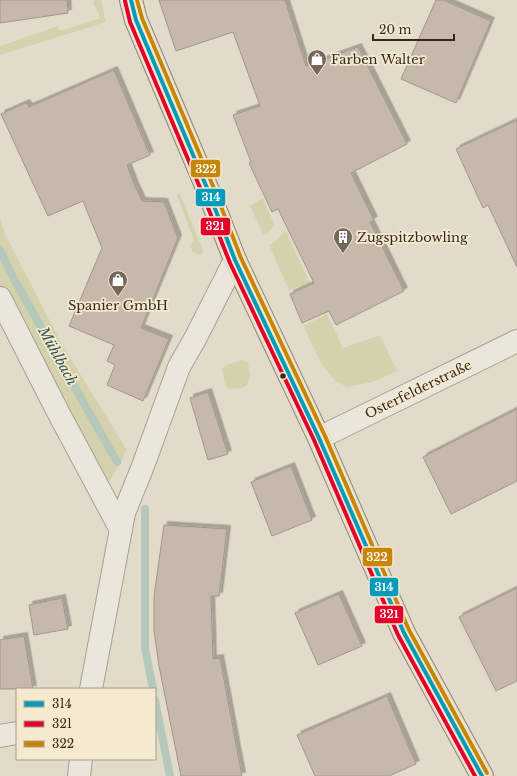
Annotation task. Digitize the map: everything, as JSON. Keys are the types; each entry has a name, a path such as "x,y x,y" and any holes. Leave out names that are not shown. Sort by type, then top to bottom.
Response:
{"main road":[{"path":"131,0 136,20 207,188 235,260 318,438 404,633 482,776"}],"street":[{"path":"91,688 122,521 179,367 235,260"},
{"path":"0,298 58,412 122,521"},
{"name":"Osterfelderstraße","path":"318,438 517,341"},
{"path":"0,736 16,733"},
{"path":"79,776 81,760"}],"green space":[{"path":"95,0 101,0 106,22 0,55 0,46 58,26 60,31 100,18 93,2"},
{"path":"180,194 203,251 201,255 192,251 191,246 194,240 177,195"},
{"path":"263,198 274,224 270,231 263,234 250,206"},
{"path":"0,219 6,236 61,343 127,450 106,488 0,289"},
{"path":"285,230 310,283 289,290 269,245 276,241"},
{"path":"327,314 343,348 380,335 397,371 373,382 347,387 336,381 323,367 303,326"},
{"path":"242,360 248,363 250,374 249,382 243,388 228,389 225,384 222,368 228,364"}],"building":[{"path":"0,0 67,0 68,13 0,23"},
{"path":"159,0 285,0 306,66 358,47 407,144 351,173 374,220 370,222 404,291 336,325 329,311 302,323 290,294 314,283 278,209 272,212 249,163 251,162 233,115 260,106 233,32 176,51"},
{"path":"436,0 443,0 491,21 456,103 401,79"},
{"path":"114,70 150,155 127,165 135,186 142,201 164,202 178,238 141,328 169,339 143,401 107,385 115,365 107,361 114,345 69,326 102,248 83,201 48,216 1,114 26,103 29,107"},
{"path":"517,120 517,267 488,205 483,208 456,149"},
{"path":"208,392 228,454 208,460 190,398"},
{"path":"517,409 517,481 451,514 423,457"},
{"path":"291,466 312,520 272,536 251,482"},
{"path":"164,525 227,529 219,596 211,596 213,659 220,658 242,776 181,776 159,666 154,631 154,596"},
{"path":"517,588 517,681 496,691 459,617"},
{"path":"339,594 362,646 318,665 295,613"},
{"path":"62,598 68,629 34,635 29,605"},
{"path":"24,636 33,688 0,689 0,640"},
{"path":"387,696 416,764 389,776 315,776 297,735"}],"waterway":[{"name":"Mühlbach","path":"0,250 14,279 117,462"},
{"name":"Mühlbach","path":"145,509 145,648 153,688"},
{"name":"Mühlbach","path":"156,705 170,776"}],"transit line":[{"name":"314","path":"131,0 136,20 207,188 235,260 319,438 404,633 482,776"},
{"name":"322","path":"137,0 142,18 213,186 241,258 325,436 409,630 487,773"},
{"name":"321","path":"125,1 130,22 230,263 314,440 398,635 475,776"}],"place":[{"name":"Farben Walter","path":"317,76"},
{"name":"Zugspitzbowling","path":"343,254"},
{"name":"Spanier GmbH","path":"118,297"}]}
